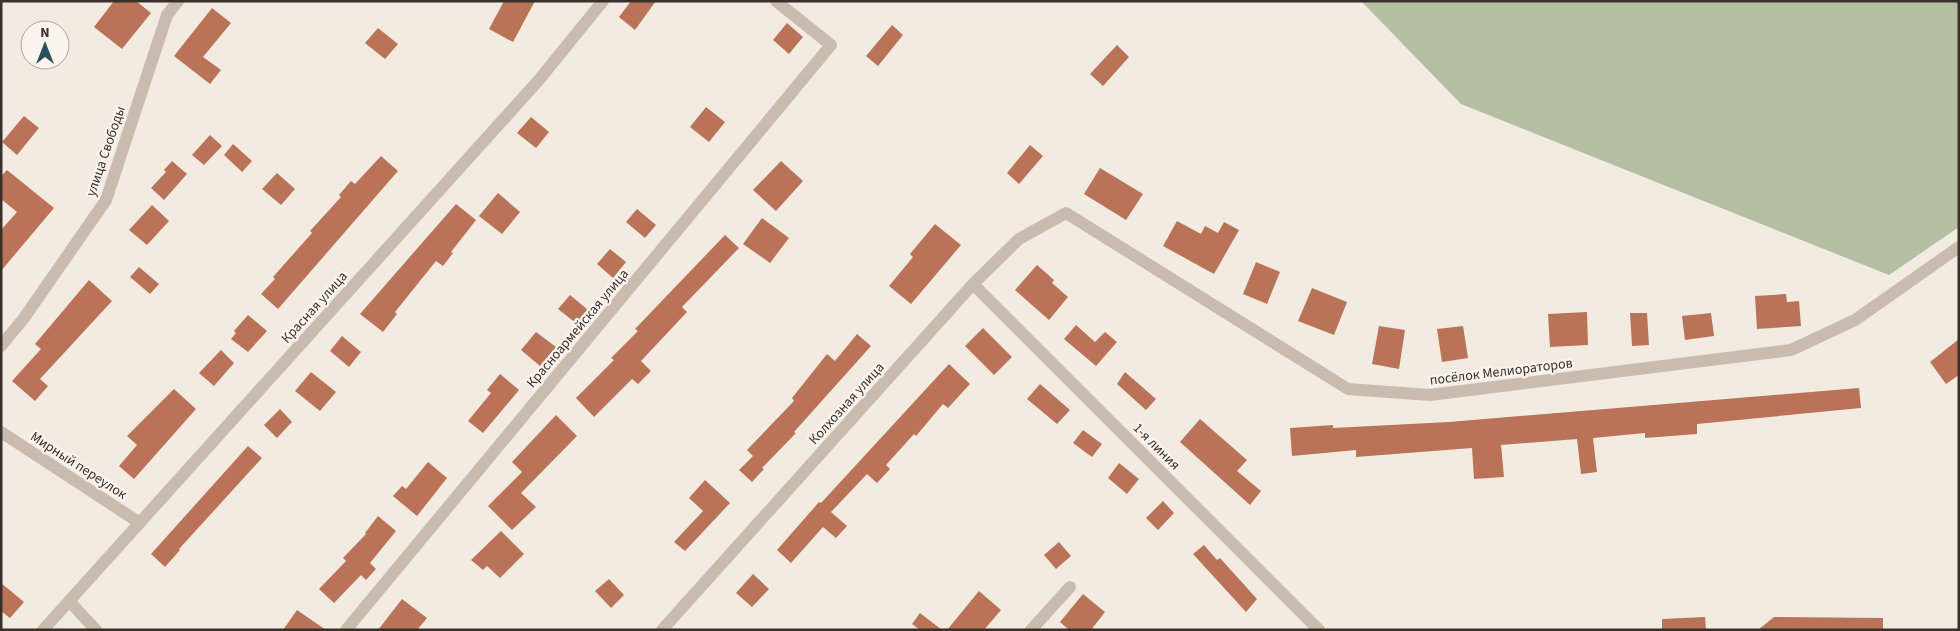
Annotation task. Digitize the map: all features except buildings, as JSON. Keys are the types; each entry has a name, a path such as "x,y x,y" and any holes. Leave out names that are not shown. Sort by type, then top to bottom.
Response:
{"street":[{"name":"улица Свободы","path":"1,346 24,318 106,200 166,16 178,1"},
{"name":"Красная улица","path":"43,630 538,81 602,1"},
{"name":"Красноармейская улица","path":"346,630 831,45 776,1"},
{"name":"посёлок Мелиораторов","path":"1066,213 1348,389 1430,395 1791,350 1856,320 1959,247"},
{"name":"Колхозная улица","path":"662,630 973,284 1019,239 1066,213"},
{"name":"1-я линия","path":"973,284 1319,630"},
{"name":"Мирный переулок","path":"1,432 140,523"},
{"path":"1030,630 1070,586"},
{"path":"70,602 96,630"}],"green space":[{"path":"1361,1 1959,1 1959,227 1889,275 1461,104"}]}
